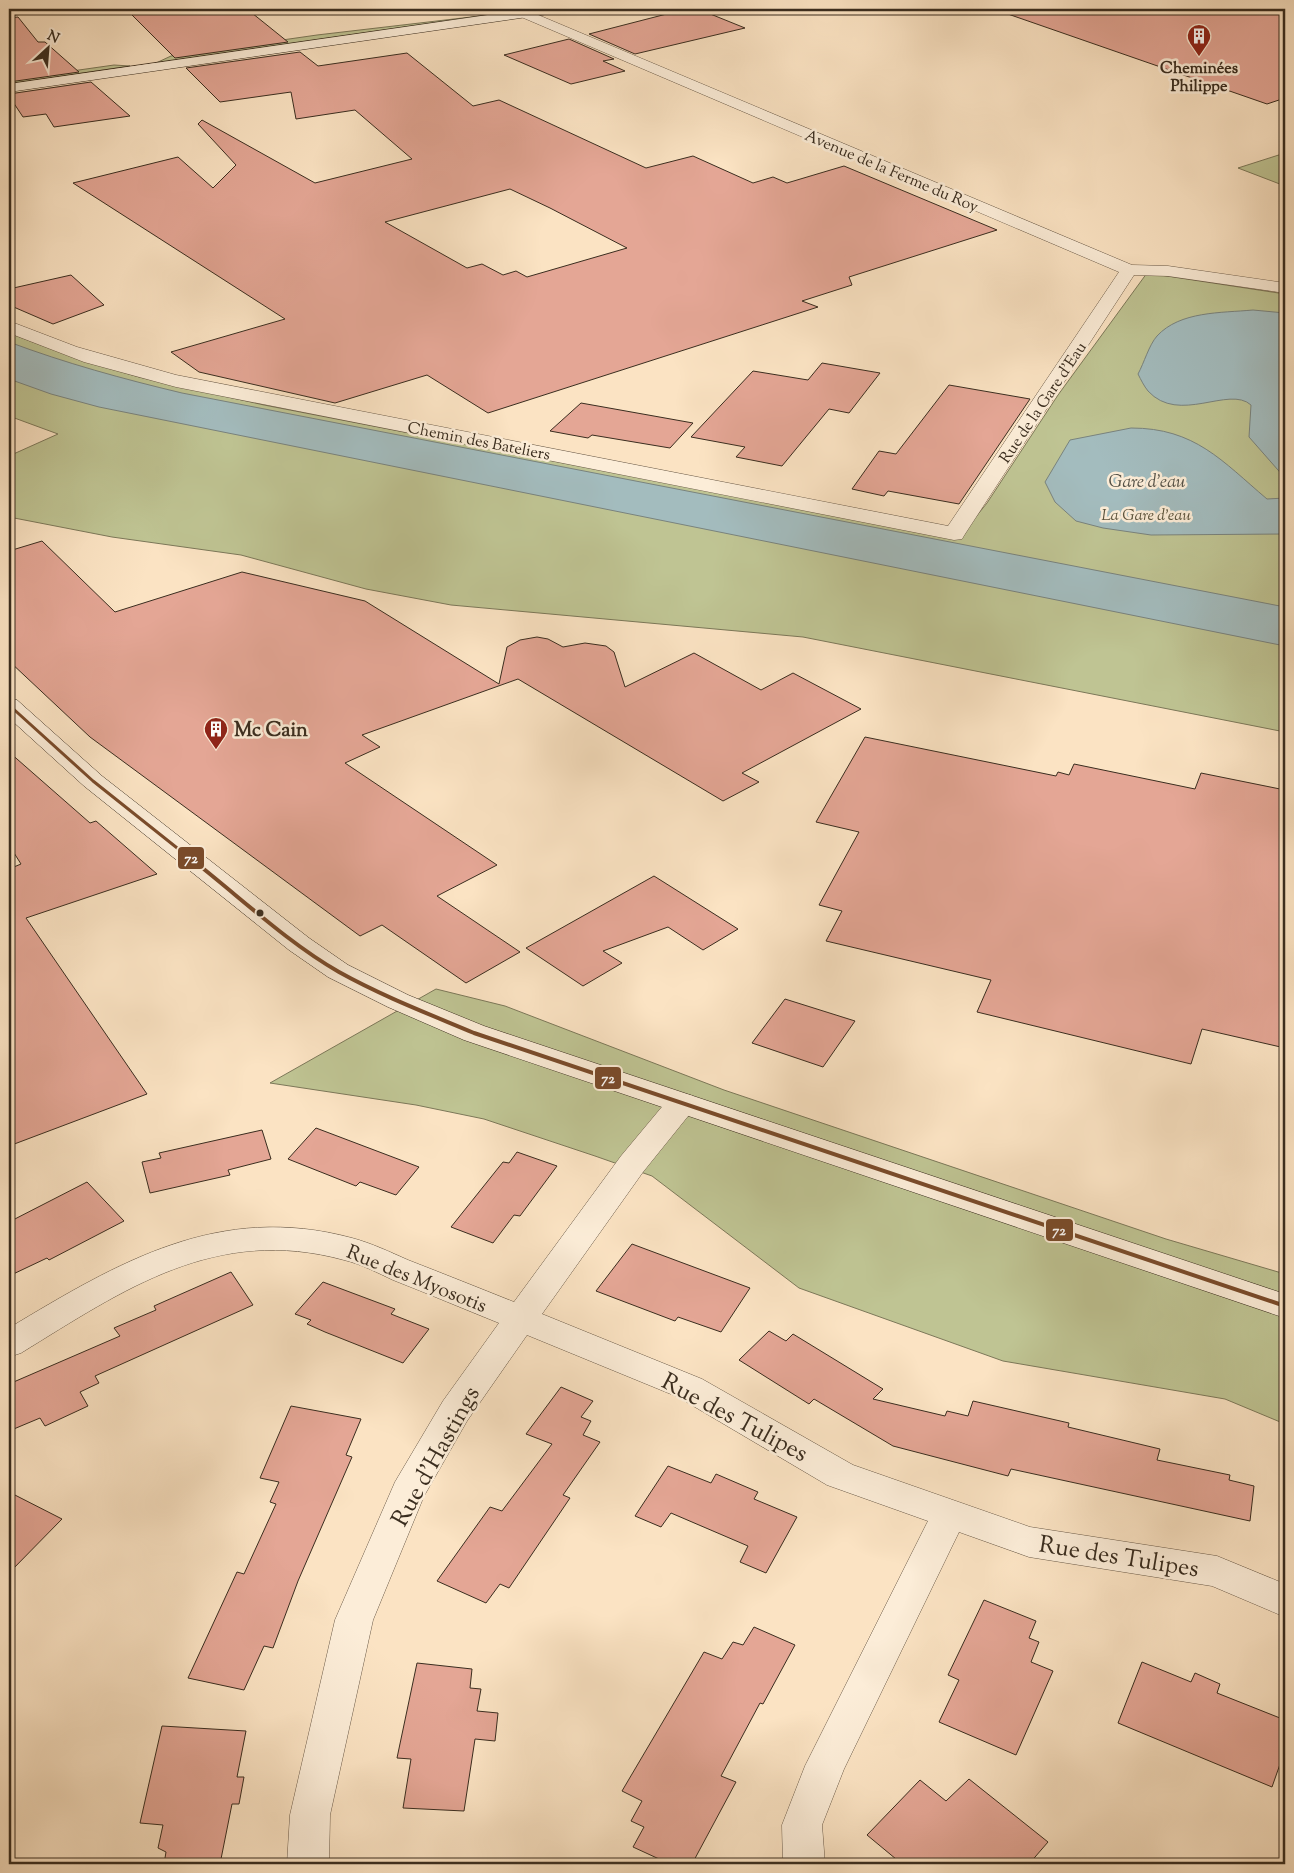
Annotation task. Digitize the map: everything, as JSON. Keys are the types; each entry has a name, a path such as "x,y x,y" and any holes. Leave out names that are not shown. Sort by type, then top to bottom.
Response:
{"street":[{"path":"9,77 493,9"},
{"path":"9,88 518,11 555,9"},
{"name":"Avenue de la Ferme du Roy","path":"518,11 1129,270 1168,271 1285,288"},
{"name":"Rue de la Gare d'Eau","path":"954,534 1129,270"},
{"name":"Chemin des Bateliers","path":"9,326 40,341 103,362 176,381 954,534"},
{"path":"9,704 93,781 298,944 338,970 398,1001 474,1033 1285,1306"},
{"name":"Rue d'Hastings","path":"308,1864 310,1815 354,1620 408,1492 455,1411 519,1320 632,1164 682,1103"},
{"name":"Rue des Myosotis","path":"9,1344 103,1286 163,1259 214,1244 281,1238 350,1248 519,1320"},
{"name":"Rue des Tulipes","path":"519,1320 690,1388 840,1475 1029,1542 1217,1571 1285,1602"},
{"path":"804,1864 802,1825 825,1766 950,1514"}],"green space":[{"path":"488,15 156,63 171,56 317,35"},
{"path":"114,65 130,66 9,84 9,80"},
{"path":"1285,153 1285,186 1238,168"},
{"name":"La Gare d'eau","path":"1147,273 1285,294 1285,732 803,637 451,605 366,589 241,555 112,537 9,517 9,456 58,434 9,416 9,333 76,358 139,377 264,405 958,539 987,503 1058,395"},
{"path":"436,989 505,1006 724,1090 1166,1239 1285,1274 1285,1424 1225,1399 1003,1361 799,1288 652,1176 595,1156 484,1119 416,1105 270,1083"}],"water":[{"path":"1253,310 1285,313 1285,478 1249,437 1251,405 1242,400 1230,399 1174,405 1160,401 1148,391 1138,374 1154,340 1166,328 1177,322 1202,315"},
{"path":"9,342 94,370 182,393 1285,607 1285,646 99,407 51,394 9,379"},
{"name":"Gare d'eau","path":"1131,428 1153,429 1190,440 1221,460 1267,499 1285,498 1285,534 1151,535 1103,528 1076,521 1055,502 1045,482 1070,440"}],"building":[{"path":"126,9 247,9 288,42 175,58"},
{"path":"686,9 698,9 745,28 635,54 589,34"},
{"name":"Cheminées Philippe","path":"1006,9 1285,9 1285,98 1267,104 1005,13"},
{"path":"18,17 38,42 45,42 79,72 9,82 9,18"},
{"path":"569,39 614,59 603,61 625,71 571,84 504,55"},
{"path":"300,52 318,66 407,53 473,106 499,100 646,168 693,156 753,183 773,177 787,183 844,166 997,230 849,277 852,285 802,301 818,307 488,413 427,375 335,403 199,372 171,352 285,319 73,183 178,157 213,188 236,165 198,124 202,120 315,183 412,159 355,110 296,119 291,92 220,102 186,68","holes":["510,189 627,248 527,277 516,271 503,275 482,264 467,268 385,222"]},
{"path":"91,82 130,116 54,127 46,114 23,117 9,96 9,94"},
{"path":"71,275 104,305 53,324 9,305 9,289"},
{"path":"822,363 880,373 849,413 829,409 782,466 736,457 745,447 691,437 753,371 808,380"},
{"path":"949,385 1030,399 959,504 888,491 884,496 852,489 879,451 896,454"},
{"path":"581,403 693,423 670,448 592,435 588,438 550,431"},
{"name":"Mc Cain","path":"42,541 115,612 242,572 365,601 499,684 507,647 520,640 537,637 548,639 563,647 585,643 606,646 614,652 625,687 694,653 761,690 793,673 861,709 742,773 759,782 723,801 518,679 362,735 380,747 345,763 497,865 437,896 520,952 466,983 382,925 360,936 90,737 9,661 9,551"},
{"path":"865,737 1056,776 1058,772 1069,775 1074,764 1195,789 1201,773 1285,790 1285,1048 1202,1029 1191,1064 977,1012 991,980 826,941 842,911 819,905 859,832 816,822"},
{"path":"9,752 90,823 96,821 157,874 26,918 147,1094 9,1146 9,869 21,864 9,845"},
{"path":"654,876 738,929 703,950 668,927 603,951 622,963 583,986 526,948"},
{"path":"785,999 855,1021 823,1067 752,1043"},
{"path":"316,1128 419,1167 396,1195 360,1182 356,1186 288,1159"},
{"path":"262,1130 271,1159 228,1170 230,1175 150,1193 142,1162 161,1158 159,1153"},
{"path":"517,1152 557,1166 520,1216 514,1215 493,1243 451,1227 503,1162 509,1163"},
{"path":"87,1182 124,1221 49,1260 47,1258 9,1276 9,1222"},
{"path":"632,1244 750,1288 721,1332 678,1317 675,1321 596,1291"},
{"path":"231,1272 253,1305 95,1376 99,1383 80,1392 88,1406 45,1426 40,1418 9,1431 9,1384 120,1336 114,1328 156,1310 154,1306"},
{"path":"323,1282 395,1309 391,1314 429,1329 403,1363 325,1332 307,1324 311,1320 295,1314"},
{"path":"769,1331 786,1341 793,1334 883,1389 873,1399 945,1416 947,1411 968,1416 973,1401 1069,1423 1068,1427 1160,1449 1157,1460 1230,1475 1229,1480 1254,1486 1250,1521 1011,1469 1008,1476 893,1446 814,1399 809,1404 739,1360"},
{"path":"561,1387 593,1401 581,1417 591,1421 583,1435 600,1442 563,1495 570,1498 509,1588 500,1584 486,1603 437,1581 490,1507 502,1511 552,1444 526,1434"},
{"path":"291,1406 361,1419 346,1455 352,1457 298,1581 273,1648 264,1646 244,1690 188,1678 237,1572 244,1574 276,1504 270,1502 279,1482 260,1478"},
{"path":"668,1466 711,1483 716,1474 758,1492 754,1499 797,1517 766,1573 740,1562 748,1546 671,1513 661,1527 635,1516"},
{"path":"9,1492 62,1519 9,1573"},
{"path":"984,1600 1036,1621 1029,1638 1039,1642 1031,1662 1053,1671 1016,1755 939,1722 959,1680 948,1675"},
{"path":"754,1627 795,1645 763,1704 760,1703 721,1776 736,1782 692,1864 670,1864 633,1847 644,1827 631,1821 642,1801 622,1791 704,1652 722,1659 733,1642 743,1645"},
{"path":"1142,1662 1191,1682 1195,1673 1220,1684 1217,1693 1285,1720 1285,1750 1272,1787 1118,1723"},
{"path":"417,1663 472,1669 470,1688 481,1689 477,1711 498,1713 495,1741 475,1739 464,1811 403,1808 411,1759 397,1758"},
{"path":"162,1726 246,1731 237,1777 244,1777 239,1804 232,1804 220,1864 164,1864 166,1852 158,1848 163,1825 140,1823"},
{"path":"969,1779 1048,1842 1029,1864 902,1864 867,1835 920,1780 946,1801"}],"transit line":[{"name":"72","path":"9,705 93,781 299,944 338,971 398,1001 474,1033 1285,1306"}],"place":[{"name":"Cheminées Philippe","path":"1199,57"},
{"name":"Mc Cain","path":"216,750"}]}
